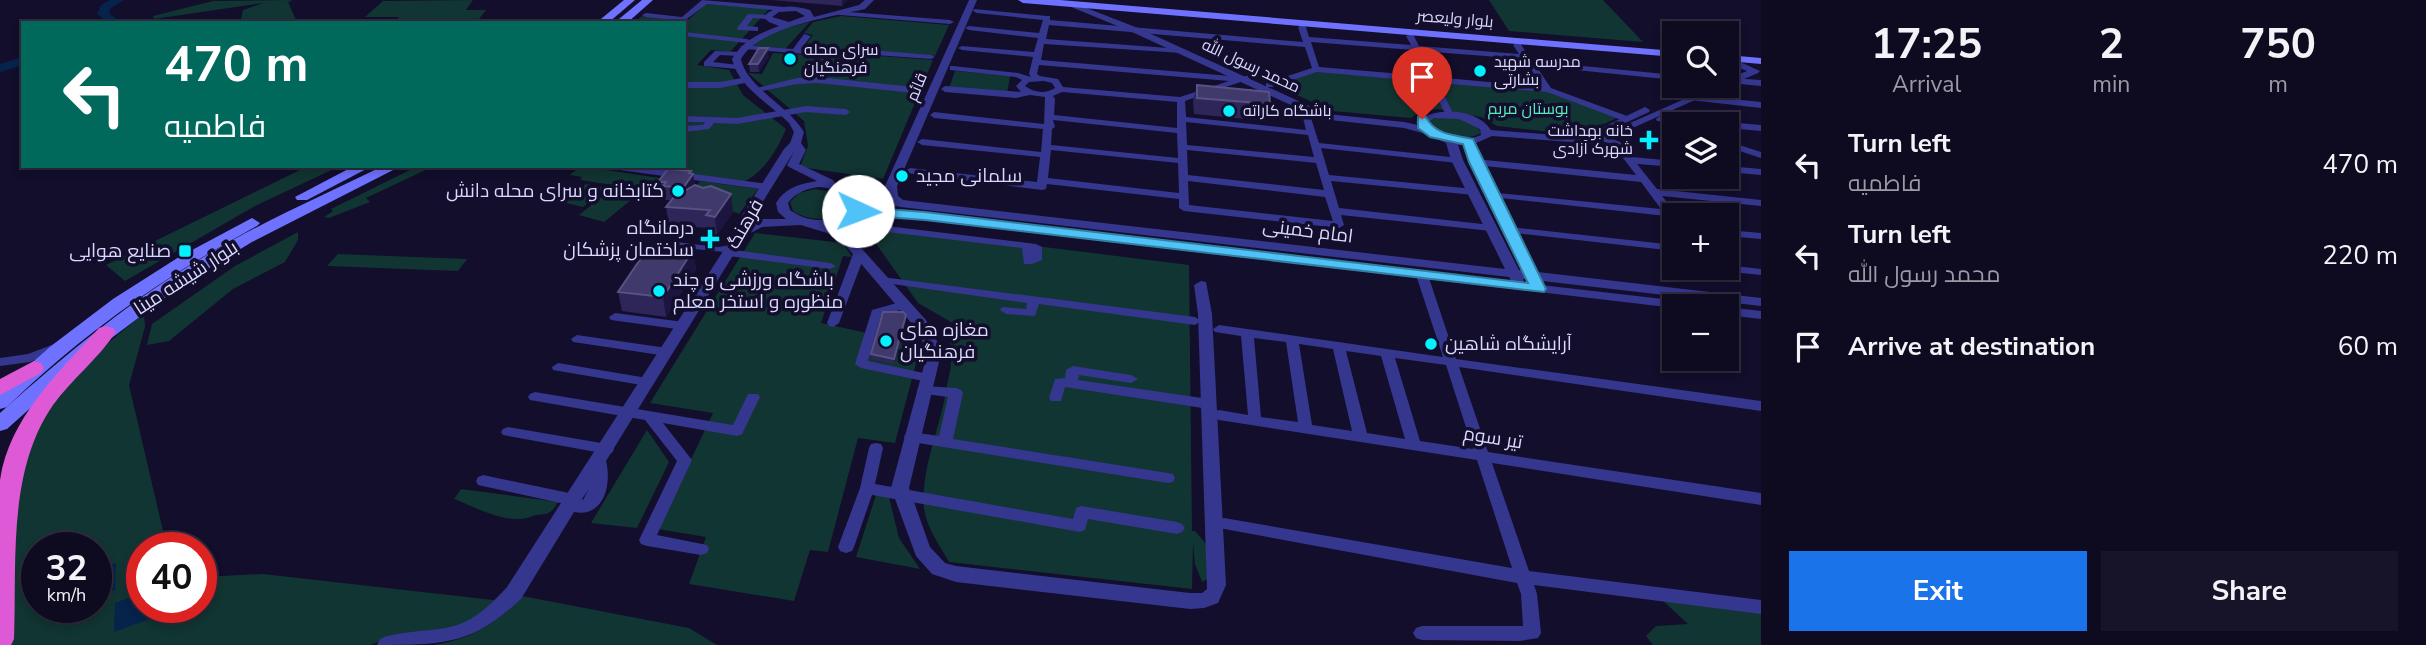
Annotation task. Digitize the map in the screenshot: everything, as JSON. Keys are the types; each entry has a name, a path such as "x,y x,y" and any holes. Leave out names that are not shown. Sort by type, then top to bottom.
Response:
{"highway":[{"path":"0,639 6,522 14,462 28,430 46,400 106,332"},
{"path":"0,388 34,368"}],"main road":[{"path":"604,21 630,0"},
{"path":"622,21 648,0"},
{"name":"بلوار ولیعصر","path":"1023,0 1662,51"},
{"name":"بلوار ولیعصر","path":"1107,5 1662,51"},
{"path":"1739,66 1757,63"},
{"name":"بلوار شیشه مینا","path":"0,402 34,368 154,278 197,251 361,168"},
{"name":"بلوار شیشه مینا","path":"0,424 106,332 194,270 245,240 390,168"}],"street":[{"path":"793,165 801,150 795,144 799,132 787,112 735,68 707,64 718,53 743,47 759,36 853,9 863,0"},
{"path":"646,15 684,19 705,2 833,12 862,7 870,0"},
{"name":"قائم","path":"891,186 973,0"},
{"name":"محمد رسول الله","path":"1069,2 1115,22 1130,23 1150,31 1314,109 1334,113 1422,119 1432,114 1450,115 1467,118 1486,130"},
{"path":"1107,5 1102,13 1115,22"},
{"name":"محمد رسول الله","path":"1107,5 1130,23 1182,51 1269,85 1325,117 1404,125 1451,140 1468,142"},
{"path":"735,68 743,47 755,29 772,12 784,9"},
{"path":"755,29 741,28 751,16 767,17 777,23 800,23 809,19 810,14 796,9"},
{"path":"1130,23 1129,15 1133,12 1149,10"},
{"path":"977,11 1046,20 1130,23"},
{"path":"840,13 950,22"},
{"path":"1115,22 1113,18 1130,23"},
{"path":"1037,78 1033,74 1046,20"},
{"path":"1302,27 1316,69"},
{"path":"969,28 1137,50 1182,51"},
{"path":"1150,31 1416,49 1662,76"},
{"path":"686,34 743,47 795,52 855,56 859,51 931,57"},
{"path":"795,52 807,36"},
{"path":"1410,36 1450,115"},
{"path":"1517,45 1548,89"},
{"path":"962,48 1135,70 1247,78"},
{"path":"1135,70 1137,50"},
{"path":"1739,66 1757,63"},
{"path":"953,68 1018,75 1027,80"},
{"path":"1269,85 1316,69 1548,89 1624,118"},
{"path":"1739,73 1761,83"},
{"path":"1029,93 1020,86 1027,80 1037,78 1055,81 1060,89"},
{"path":"944,89 1048,95 1060,89 1181,100 1247,78"},
{"path":"688,83 720,85 747,80"},
{"path":"757,89 797,80 832,82 829,88 862,92 868,86 914,90"},
{"path":"1042,187 1050,122 1051,99 1048,95"},
{"path":"1600,136 1624,118 1675,98"},
{"path":"1536,282 1475,162 1468,142 1483,139 1486,130 1576,137 1600,136 1656,118 1693,99 1761,105"},
{"path":"1181,100 1184,202"},
{"path":"1749,104 1761,114"},
{"path":"686,119 737,121 806,109 846,112"},
{"path":"910,171 1184,202 1339,225 1307,118 1314,109"},
{"path":"934,115 1182,131"},
{"path":"1656,118 1662,119"},
{"path":"1656,118 1662,120"},
{"path":"1181,119 1311,133"},
{"path":"1422,119 1422,125 1428,131"},
{"path":"686,129 706,127 710,122"},
{"path":"1739,126 1761,128"},
{"path":"1600,136 1617,144 1662,204"},
{"path":"1451,140 1457,160 1518,281"},
{"path":"922,142 1183,161"},
{"name":"فرهنگ","path":"603,455 740,234 743,223 795,144"},
{"path":"1315,145 1457,160"},
{"path":"1182,147 1320,161"},
{"path":"1739,148 1760,156"},
{"path":"1629,160 1662,163"},
{"path":"1475,162 1644,179"},
{"path":"780,165 793,165 847,190 857,205 841,224 851,245 921,323 931,341 933,356 900,481 901,494 922,551 933,564 948,572 1190,601 1207,601 1214,594 1217,585 1214,410 1201,285"},
{"path":"627,168 766,187 774,209 782,215 851,245"},
{"path":"1739,170 1761,172"},
{"path":"1183,177 1329,194"},
{"path":"1325,177 1474,192"},
{"path":"803,222 782,208 788,194 810,185 872,191 891,186 892,198 902,203"},
{"name":"امام خمینی","path":"847,190 902,203 1518,281"},
{"path":"1653,192 1761,203"},
{"path":"1492,194 1662,216"},
{"name":"امام خمینی","path":"740,234 759,223 828,223 864,211 897,213 1422,275 1761,302"},
{"path":"1334,211 1491,228"},
{"path":"833,323 851,245 866,230 887,229 1037,247 1036,260 1027,260"},
{"path":"1510,230 1662,247"},
{"path":"1739,234 1761,236"},
{"path":"668,244 730,250 830,267"},
{"path":"1739,270 1761,272"},
{"path":"1422,275 1530,594 1532,633 1422,633"},
{"path":"882,280 1195,321"},
{"name":"امام خمینی","path":"1536,282 1662,302"},
{"path":"1006,310 1031,313 1034,300"},
{"path":"904,305 876,313 861,364 956,393 946,442"},
{"path":"1739,312 1761,315"},
{"path":"615,317 684,326"},
{"path":"1219,330 1761,405"},
{"path":"1247,334 1255,421"},
{"path":"577,339 667,352"},
{"path":"0,362 30,358 70,340"},
{"path":"1292,341 1306,429"},
{"path":"1339,347 1361,437"},
{"path":"1387,354 1414,444"},
{"path":"558,367 648,382"},
{"path":"1056,398 1060,382 1072,383 1073,370 1131,379"},
{"name":"تیر سوم","path":"1072,383 1214,410 1255,421 1761,499"},
{"path":"535,397 737,431 753,397"},
{"path":"650,416 685,460 647,540 701,550"},
{"path":"509,432 603,455 596,498 590,506 582,508 576,506 574,500"},
{"path":"911,437 1168,478"},
{"path":"846,547 867,488 876,448"},
{"path":"483,481 574,500"},
{"path":"867,488 1080,526 1082,512 1177,528"},
{"path":"387,645 454,637 475,631 514,593 574,500"},
{"path":"1224,524 1524,577 1761,607"}],"green space":[{"path":"289,0 293,1 288,2 298,21 240,21 243,10 263,3 154,19 153,16 213,1"},
{"path":"473,0 466,10 486,10 478,21 396,21 399,17 365,17 383,1"},
{"path":"1489,0 1603,0 1643,42 1509,31"},
{"path":"706,4 769,9 730,52 711,50 697,65 729,70 743,95 786,129 770,159 744,182 643,168 686,168 686,21 636,21 643,15 688,20"},
{"path":"841,16 949,25 935,56 849,49 845,54 804,47 813,35 804,33 813,22"},
{"path":"810,22 785,49 748,45 783,29"},
{"path":"773,53 856,58 867,55 933,60 883,179 800,167 808,146 804,121 748,73 762,74"},
{"path":"955,71 1010,76 1007,94 949,88"},
{"name":"بوستان مریم","path":"1320,71 1548,91 1617,118 1579,135 1497,126 1481,117 1438,109 1419,112 1411,118 1332,111 1275,85"},
{"path":"1433,117 1456,117 1478,126 1481,133 1468,137 1445,134 1428,122"},
{"path":"304,168 336,168 255,206 125,281 106,265"},
{"path":"414,168 430,168 366,198 370,202 329,218 324,217 333,211 331,209"},
{"path":"579,168 594,168 672,180 666,187 658,186 653,191 580,180 582,177 570,175"},
{"path":"700,181 758,189 739,214 714,204 696,187"},
{"path":"586,184 606,188 583,207 562,202"},
{"path":"612,189 637,195 604,222 579,215"},
{"path":"815,189 841,194 848,203 838,214 823,219 799,215 793,211 790,202 799,193"},
{"path":"868,225 1189,265 1192,531 1195,531 1211,550 1211,577 1202,582 1195,564 1193,544 1192,589 949,562 927,522 924,493 950,369 950,339 956,325 918,303 872,238"},
{"path":"298,232 298,240 285,262 233,289 169,341 147,345 152,324 235,266"},
{"path":"755,233 843,243 852,257 843,256 821,323 920,348 895,443 858,438 828,552 810,550 794,601 689,584 706,537 658,529 713,413 650,403"},
{"path":"338,254 467,259 458,271 327,266"},
{"path":"144,313 145,327 129,385 163,532 126,532 126,623 217,623 217,576 263,574 502,601 469,627 387,639 370,645 10,645 17,488 34,429 82,365"},
{"path":"647,430 669,462 637,528 591,523"},
{"path":"461,489 558,502 549,513 512,519 454,499"},
{"path":"876,495 889,497 899,538 920,569 856,557"},
{"path":"522,596 689,628 717,645 434,645 482,629"},
{"path":"1660,598 1761,613 1761,645 1653,645 1646,636 1656,626 1688,624"}],"water":[{"path":"116,563 115,590 112,591 112,564"},
{"path":"126,599 126,623 139,623 114,632 115,603"}],"building":[{"path":"759,48 768,48 758,64 749,64"},
{"path":"1197,85 1269,92 1270,104 1197,98"},
{"path":"668,169 691,171 689,173 693,174 683,188 663,186 666,182 658,182"},
{"path":"695,185 703,188 711,186 731,194 715,217 706,215 710,210 666,207 674,197"},
{"path":"650,245 693,250 663,297 618,292"},
{"name":"مغازه های فرهنگیان","path":"883,312 903,312 906,315 894,359 871,354"}],"waterway":[{"path":"110,21 111,19 103,14 105,7 118,0"},
{"path":"0,68 21,62"}],"place":[{"name":"سرای محله فرهنگیان","path":"790,59"},
{"name":"مدرسه شهید بشارتی","path":"1480,71"},
{"name":"باشگاه کاراته","path":"1229,111"},
{"name":"خانه بهداشت شهرک آزادی","path":"1649,140"},
{"name":"سلمانی مجید","path":"902,176"},
{"name":"کتابخانه و سرای محله دانش","path":"678,191"},
{"name":"درمانگاه ساختمان پزشکان","path":"710,239"},
{"name":"صنایع هوایی","path":"185,251"},
{"name":"باشگاه ورزشی و چند منظوره و استخر معلم","path":"659,291"},
{"name":"مغازه های فرهنگیان","path":"886,341"},
{"name":"آرایشگاه شاهین","path":"1431,344"}],"route":[{"path":"858,211 925,216 1539,289 1475,162 1468,142 1435,135 1424,128 1422,119"}]}
